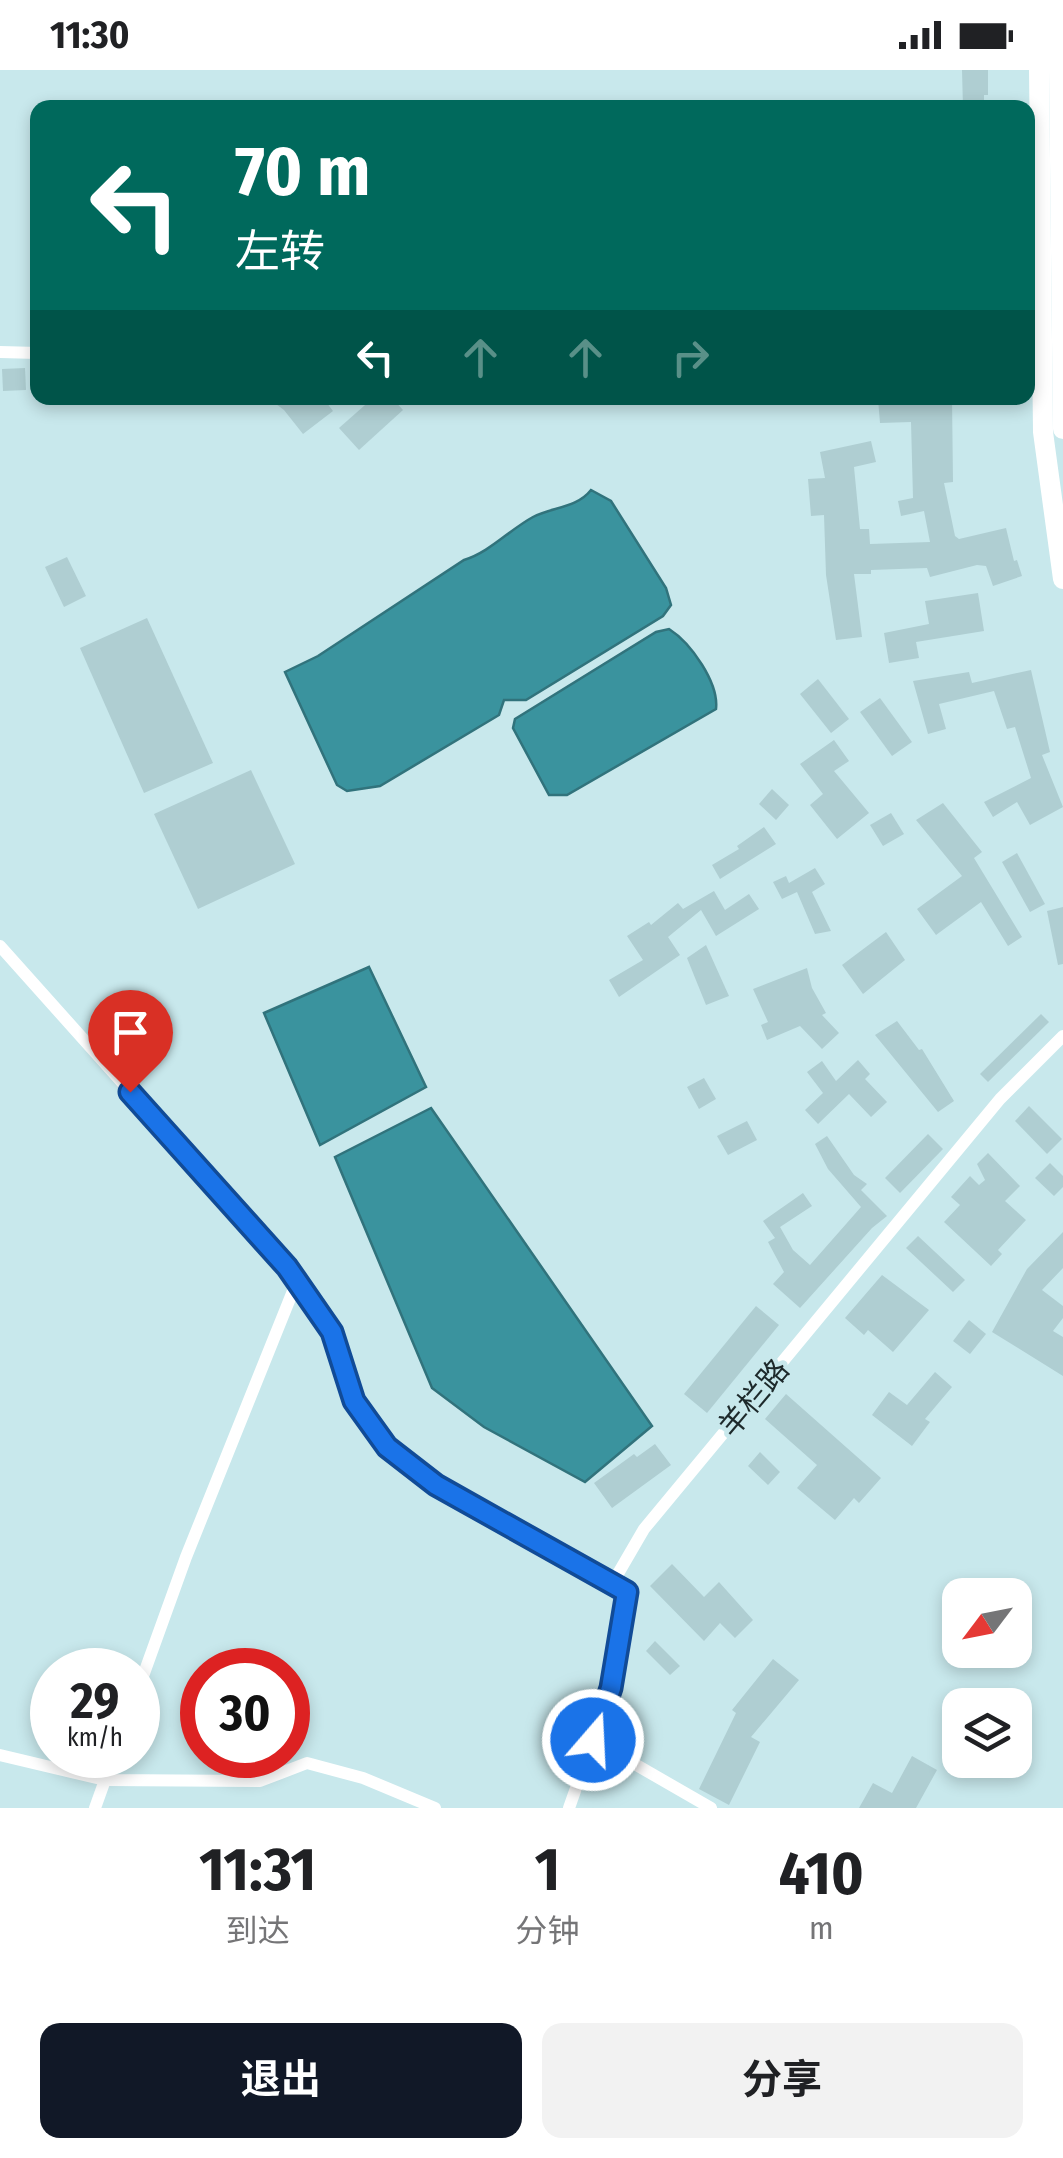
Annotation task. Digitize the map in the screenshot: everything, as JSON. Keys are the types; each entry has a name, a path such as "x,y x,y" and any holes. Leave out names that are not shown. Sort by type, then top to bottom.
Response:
{"highway":[{"path":"1040,70 1044,432 1063,578"},
{"path":"1059,70 1063,429"}],"street":[{"path":"0,352 30,353"},
{"path":"0,946 297,1281 332,1332 354,1401 387,1447 436,1485 627,1592 611,1688 568,1808"},
{"name":"羊栏路","path":"612,1584 644,1529 1000,1099 1063,1036"},
{"path":"153,1648 297,1281"},
{"path":"593,1740 711,1808"},
{"path":"0,1755 105,1780 260,1781 307,1763 363,1778 434,1808"},
{"path":"95,1808 105,1780"}],"water":[{"path":"591,490 611,501 666,588 671,605 663,616 526,700 504,700 499,715 380,786 347,791 337,785 285,672 318,656 533,517 572,504"},
{"path":"669,629 702,664 713,688 716,709 567,795 549,795 513,728 515,719 656,632"},
{"path":"369,967 426,1087 320,1145 264,1013"},
{"path":"431,1108 652,1426 585,1482 484,1427 432,1388 335,1157"}],"building":[{"path":"962,70 988,70 988,95 984,95 984,100 963,100"},
{"path":"25,368 26,390 3,391 2,369"},
{"path":"277,405 328,405 333,411 303,434"},
{"path":"365,405 398,405 403,410 359,450 339,428"},
{"path":"878,405 952,405 953,482 944,483 955,536 959,539 1006,528 1022,576 993,586 986,566 977,565 930,577 927,568 854,574 862,637 836,640 826,575 824,515 811,516 808,479 825,478 820,452 871,441 876,462 854,467 860,529 869,529 870,544 930,542 924,511 901,516 898,501 913,498 911,422 880,423"},
{"path":"67,557 86,596 64,607 45,567"},
{"path":"978,593 984,631 916,642 919,658 889,663 884,633 929,624 925,601"},
{"path":"147,618 213,763 144,793 80,648"},
{"path":"1031,670 1050,752 1042,755 1063,807 1030,825 1017,802 993,817 984,802 1031,778 1015,727 1007,729 994,691 939,704 946,729 928,734 913,681 969,672 972,683"},
{"path":"818,679 849,719 831,733 800,694"},
{"path":"880,698 912,742 892,756 860,712"},
{"path":"834,740 849,761 834,771 869,813 837,839 810,805 823,794 800,764"},
{"path":"251,770 295,864 198,909 154,814"},
{"path":"772,789 789,805 776,820 759,804"},
{"path":"943,803 982,852 974,858 1022,937 1008,946 981,902 936,935 917,909 962,876 916,820"},
{"path":"891,813 904,834 883,846 870,825"},
{"path":"764,827 776,844 720,879 712,865 739,849 737,846"},
{"path":"1017,853 1045,904 1030,912 1002,862"},
{"path":"815,868 825,884 812,892 831,931 815,934 797,892 782,899 773,882 786,876 789,883"},
{"path":"714,891 725,910 749,894 759,909 716,936 701,910 668,937 680,955 619,997 609,980 643,960 627,936 649,922 651,925 678,903 683,909"},
{"path":"1063,907 1063,964 1058,965 1047,911"},
{"path":"886,932 905,960 863,994 842,965"},
{"path":"706,945 729,996 706,1005 687,958"},
{"path":"807,968 812,988 826,1013 822,1015 839,1033 822,1049 800,1026 767,1040 761,1025 768,1022 753,989"},
{"path":"1041,1014 1049,1022 988,1082 980,1074"},
{"path":"897,1021 922,1049 954,1101 938,1112 875,1035"},
{"path":"858,1060 870,1074 865,1079 887,1102 871,1117 849,1094 818,1124 805,1110 823,1093 807,1072 822,1061 836,1081"},
{"path":"704,1078 716,1099 699,1109 687,1087"},
{"path":"1029,1106 1062,1139 1047,1154 1015,1121"},
{"path":"747,1121 757,1140 728,1155 717,1136"},
{"path":"928,1134 943,1149 900,1193 885,1178"},
{"path":"827,1136 854,1175 867,1184 861,1190 887,1216 800,1308 773,1284 784,1272 768,1242 775,1238 763,1221 803,1193 812,1206 780,1227 793,1250 810,1265 861,1207 828,1169 815,1144"},
{"path":"988,1153 1020,1186 1005,1201 1026,1220 998,1250 1002,1254 991,1266 944,1222 960,1205 951,1197 970,1176 979,1185 985,1180 977,1164"},
{"path":"1050,1163 1063,1176 1063,1187 1054,1196 1035,1178"},
{"path":"1063,1232 1063,1268 1042,1290 1063,1306 1063,1318 1053,1331 1063,1337 1063,1376 992,1332 1027,1269"},
{"path":"918,1236 965,1280 953,1292 906,1248"},
{"path":"882,1275 929,1310 893,1352 868,1330 864,1335 845,1318"},
{"path":"756,1306 779,1325 707,1413 684,1394"},
{"path":"969,1320 986,1334 970,1354 953,1341"},
{"path":"935,1372 952,1387 925,1419 930,1422 912,1446 872,1415 889,1392 907,1405"},
{"path":"786,1394 881,1478 859,1503 854,1498 835,1520 797,1488 817,1465 765,1419"},
{"path":"655,1444 671,1465 612,1508 594,1483"},
{"path":"760,1452 780,1472 768,1485 748,1466"},
{"path":"672,1564 704,1597 719,1582 753,1620 735,1638 720,1623 704,1641 650,1586"},
{"path":"655,1641 680,1666 670,1675 646,1651"},
{"path":"773,1659 799,1680 751,1737 760,1742 729,1805 699,1789 736,1713 732,1710"},
{"path":"912,1756 937,1770 916,1808 859,1808 873,1783 892,1793"}],"route":[{"path":"130,1092 287,1267 332,1332 354,1401 387,1447 436,1485 627,1592 611,1688 593,1740"}]}
